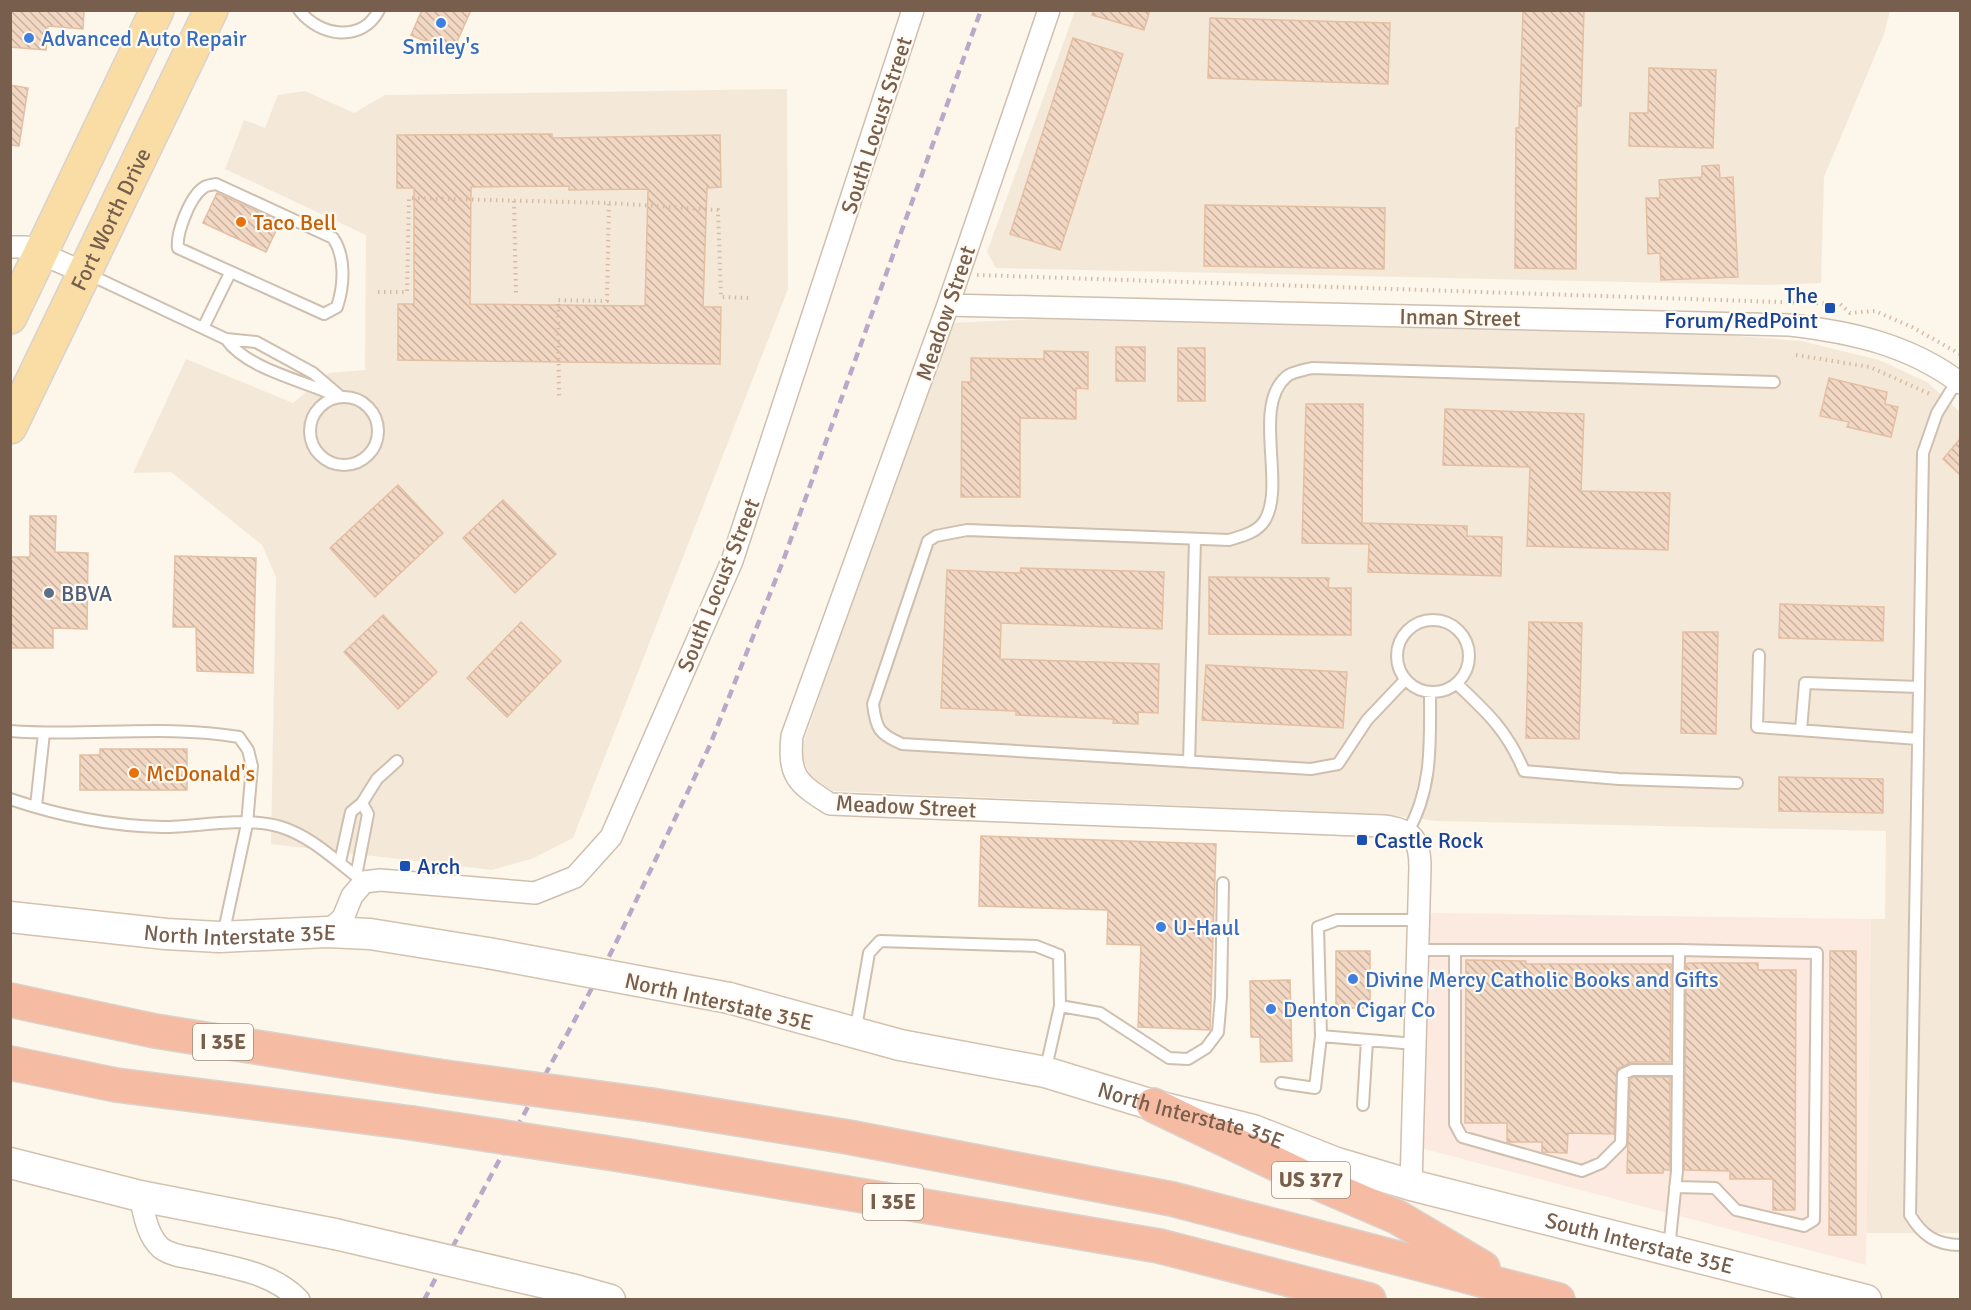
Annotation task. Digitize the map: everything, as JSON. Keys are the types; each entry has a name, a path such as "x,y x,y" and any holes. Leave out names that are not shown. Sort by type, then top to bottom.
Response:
{"highway":[{"name":"I 35E","path":"10,1000 155,1031 437,1076 651,1105 859,1139 1172,1199 1558,1299"},
{"name":"I 35E","path":"10,1063 116,1085 412,1123 628,1156 1159,1246 1369,1299"},
{"name":"US 377","path":"1153,1105 1299,1175 1397,1217 1519,1289"}],"main road":[{"path":"10,317 25,250 157,10"},
{"name":"Fort Worth Drive","path":"10,427 210,10"},
{"name":"North Interstate 35E","path":"10,917 166,934 219,937 327,932 370,934 488,953 729,998 900,1045 1045,1072 1153,1105 1253,1130 1335,1162 1411,1185"},
{"path":"10,1163 140,1196 335,1234 610,1299"},
{"name":"South Interstate 35E","path":"1411,1185 1866,1299"}],"street":[{"name":"South Locust Street","path":"360,879 535,893 575,877 611,837 732,561 913,10"},
{"name":"Meadow Street","path":"1049,10 948,305 792,736 789,762 803,787 830,804 1383,826 1396,827 1407,833"},
{"path":"25,250 85,273"},
{"name":"Inman Street","path":"948,305 1790,325 1858,335 1876,341 1905,351 1959,382"},
{"path":"1407,833 1414,838 1420,849 1411,1185"},
{"path":"327,932 343,918 360,879"},
{"path":"140,1196 151,1234 160,1247 180,1256 267,1276 290,1290 299,1299"}],"lane":[{"path":"299,10 306,19 332,32 356,33 373,22 379,10"},
{"path":"216,184 333,238 340,248 342,262 341,296 337,307 324,314 230,273 178,248 176,236 196,194 204,186 216,184"},
{"path":"85,273 226,339 256,342 313,373 341,397"},
{"path":"203,328 230,273"},
{"path":"226,339 235,352 307,386 341,397 352,398 371,410 378,428 374,447 368,456 347,465 326,461 312,445 309,434 314,414 330,400 341,397"},
{"path":"1406,680 1367,720 1338,764 1311,770 902,744 884,736 875,723 873,704 928,542 936,536 967,530 1229,540 1251,533 1264,521 1270,501 1272,406 1277,388 1287,375 1312,368 1774,382"},
{"path":"1959,382 1937,413 1923,453 1910,1215 1921,1233 1945,1245 1960,1245"},
{"path":"1189,762 1195,539"},
{"path":"1436,620 1456,628 1468,645 1470,659 1466,673 1457,684 1445,691 1430,693 1417,689 1406,680 1398,668 1396,654 1401,640 1409,629 1422,622 1436,620"},
{"path":"1759,655 1756,727 1918,739"},
{"path":"1801,730 1805,683 1919,687"},
{"path":"1457,684 1496,721 1513,745 1524,771 1598,778 1737,783"},
{"path":"1407,833 1420,805 1430,767 1430,693"},
{"path":"10,731 44,734 208,732 239,737 248,750 252,766 247,824 225,926 219,937"},
{"path":"36,806 44,734"},
{"path":"340,862 351,812 362,803 377,779 397,761"},
{"path":"10,800 91,822 162,827 247,824 280,826 316,844 360,879"},
{"path":"360,879 369,814 362,803"},
{"path":"1060,1006 1100,1013 1169,1058 1188,1059 1206,1048 1218,1032 1223,883"},
{"path":"1281,1083 1315,1088 1321,1036 1318,927 1337,920 1418,920"},
{"path":"852,1032 857,1022 869,953 880,940 1036,946 1059,955 1060,1006 1045,1072"},
{"path":"1418,950 1679,950 1817,953 1814,1220 1804,1226 1736,1210 1715,1188 1675,1187"},
{"path":"1455,950 1455,1124 1462,1137 1582,1171 1601,1163 1621,1143 1623,1074 1632,1070 1678,1070"},
{"path":"1669,1250 1675,1187 1679,950"},
{"path":"1321,1036 1415,1044"},
{"path":"1363,1105 1366,1041"}],"path":[{"path":"378,292 407,292 409,198 609,203 718,210 721,297 749,298"},
{"path":"514,201 516,297"},
{"path":"559,396 558,300 607,301 609,203"},
{"path":"975,275 1840,304 1850,313 1875,311 1960,354"},
{"path":"1796,355 1870,367 1944,401"}],"shaded area":[{"path":"1075,11 1890,11 1884,34 1824,177 1821,283 1763,285 996,268 987,252"},
{"path":"787,89 788,289 573,838 534,858 492,870 271,844 276,577 262,545 171,472 133,473 186,359 293,403 329,373 365,370 366,235 225,169 244,120 265,128 278,95 305,91 354,113 385,95"},
{"path":"1039,319 1726,335 1801,341 1879,360 1927,382 1960,412 1960,1233 1866,1233 1871,919 1885,919 1886,831 1437,821 1382,814 833,791 811,778 800,753 947,323"},
{"path":"1424,913 1871,919 1866,1265 1421,1148"}],"building":[{"name":"Advanced Auto Repair","path":"10,10 84,10 83,29 48,26 46,50 10,47"},
{"name":"Smiley's","path":"422,10 471,10 452,53 411,35"},
{"path":"1093,10 1150,10 1144,30 1092,15"},
{"path":"1523,10 1584,10 1581,106 1577,106 1576,269 1515,268 1516,128 1519,128"},
{"path":"1210,18 1390,23 1388,84 1208,78"},
{"path":"1073,38 1123,54 1060,250 1010,234"},
{"path":"1649,68 1716,70 1713,148 1629,146 1630,113 1648,113"},
{"path":"10,85 28,88 19,146 10,145"},
{"path":"552,134 552,138 720,135 721,187 707,188 703,307 721,307 720,364 398,360 398,304 414,304 414,188 397,188 397,135","holes":["569,186 569,190 648,189 645,306 470,304 471,187"]},
{"path":"1719,165 1720,178 1733,177 1738,277 1661,280 1660,253 1648,254 1646,198 1660,198 1659,180 1702,177 1702,166"},
{"name":"Taco Bell","path":"217,193 280,222 266,252 203,223"},
{"path":"1205,205 1385,208 1384,269 1204,266"},
{"path":"1116,347 1145,347 1145,381 1116,381"},
{"path":"1178,348 1205,348 1205,401 1178,401"},
{"path":"1044,351 1088,352 1088,389 1076,388 1076,419 1020,418 1020,497 961,497 962,382 971,382 971,358 1044,359"},
{"path":"1829,378 1887,392 1885,404 1898,407 1891,437 1847,427 1849,422 1820,416"},
{"path":"1306,404 1363,404 1362,523 1467,526 1467,536 1502,537 1501,576 1368,572 1369,544 1302,543"},
{"path":"1445,409 1584,414 1581,491 1670,493 1668,550 1527,546 1530,467 1443,465"},
{"path":"1960,439 1960,475 1943,459"},
{"path":"398,485 443,533 375,597 330,548"},
{"path":"503,500 556,554 515,593 463,538"},
{"name":"BBVA","path":"30,516 56,516 55,552 88,553 87,629 53,628 53,648 10,648 10,557 30,557"},
{"path":"175,556 256,558 253,673 197,671 196,627 173,627"},
{"path":"1021,568 1164,572 1162,629 1001,623 1000,659 1159,664 1158,713 1138,712 1138,724 1113,723 1114,719 1016,715 1016,711 941,708 947,570 1020,573"},
{"path":"1209,577 1329,578 1328,588 1351,588 1351,635 1209,634"},
{"path":"1780,604 1884,607 1883,641 1779,638"},
{"path":"383,615 437,672 398,709 344,652"},
{"path":"521,622 561,661 507,717 467,678"},
{"path":"1529,622 1582,623 1579,739 1526,738"},
{"path":"1683,632 1718,632 1716,734 1681,733"},
{"path":"1206,665 1347,672 1343,728 1202,720"},
{"name":"McDonald's","path":"100,749 187,749 187,790 80,790 80,755 100,755"},
{"path":"1779,777 1883,779 1883,813 1779,811"},
{"name":"U-Haul","path":"981,836 1216,844 1210,1030 1138,1027 1141,945 1107,944 1108,910 979,906"},
{"name":"Divine Mercy Catholic Books and Gifts","path":"1336,951 1370,951 1370,1008 1336,1008"},
{"path":"1830,951 1856,951 1856,1235 1829,1235"},
{"path":"1466,960 1526,961 1526,964 1671,964 1670,1062 1632,1062 1617,1069 1614,1134 1568,1133 1567,1153 1542,1152 1542,1142 1507,1142 1507,1123 1465,1123"},
{"path":"1758,963 1758,970 1796,970 1795,1210 1773,1210 1773,1179 1730,1179 1730,1171 1684,1170 1686,964"},
{"name":"Denton Cigar Co","path":"1290,980 1292,1061 1261,1062 1260,1037 1251,1037 1250,981"},
{"path":"1670,1077 1670,1170 1663,1170 1663,1173 1627,1173 1630,1079"}],"railway":[{"path":"424,1300 614,947 710,745 783,561 981,10"}],"place":[{"name":"Smiley's","path":"441,23"},
{"name":"Advanced Auto Repair","path":"29,38"},
{"name":"Taco Bell","path":"241,222"},
{"name":"The Forum/RedPoint","path":"1830,308"},
{"name":"BBVA","path":"49,593"},
{"name":"McDonald's","path":"134,773"},
{"name":"Castle Rock","path":"1362,840"},
{"name":"Arch","path":"405,866"},
{"name":"U-Haul","path":"1161,927"},
{"name":"Divine Mercy Catholic Books and Gifts","path":"1353,979"},
{"name":"Denton Cigar Co","path":"1271,1009"}]}
